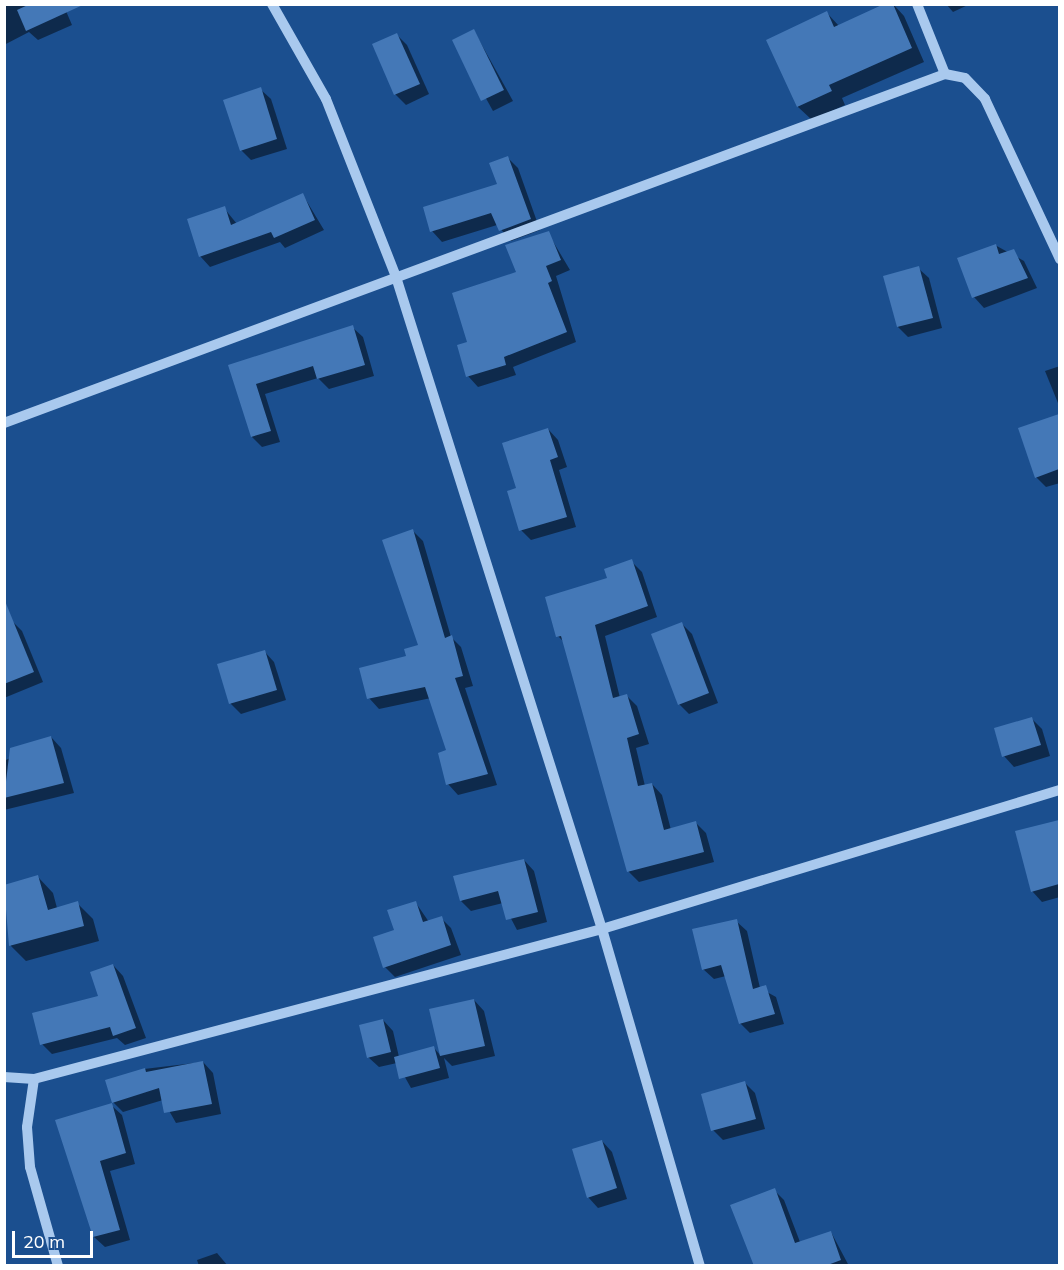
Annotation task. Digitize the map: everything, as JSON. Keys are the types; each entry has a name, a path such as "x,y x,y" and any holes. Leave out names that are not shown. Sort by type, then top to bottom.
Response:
{"street":[{"path":"272,4 326,99 396,277 602,929 700,1266"},
{"path":"917,4 945,74"},
{"path":"4,423 945,74 965,78 985,99 1059,259"},
{"path":"4,1077 34,1079 602,929 1059,790"},
{"path":"34,1079 27,1126 30,1167 58,1266"}],"building":[{"path":"30,4 85,4 26,31 17,10"},
{"path":"884,4 893,4 912,48 829,85 832,91 797,107 766,40 827,11 834,27"},
{"path":"474,29 504,90 481,101 452,40"},
{"path":"397,33 420,84 394,95 372,44"},
{"path":"261,87 277,139 240,151 223,100"},
{"path":"508,156 531,219 499,231 491,213 430,232 423,207 497,184 489,163"},
{"path":"303,193 315,220 274,238 271,232 199,257 187,219 225,206 231,225"},
{"path":"549,231 561,260 546,266 552,281 548,283 567,332 504,357 506,365 466,377 457,345 467,342 452,293 516,272 505,245"},
{"path":"996,244 999,254 1014,249 1028,278 972,298 957,258"},
{"path":"919,266 933,318 897,327 883,276"},
{"path":"353,325 365,365 317,379 313,366 256,384 271,431 251,437 228,365"},
{"path":"1059,414 1059,469 1035,478 1018,428"},
{"path":"548,428 558,457 550,460 567,517 519,531 507,491 516,488 502,443"},
{"path":"413,529 445,638 452,635 463,676 455,678 488,774 446,785 438,753 446,750 425,687 367,699 359,668 406,656 404,649 418,645 382,540"},
{"path":"632,559 648,606 595,625 613,698 627,694 639,734 627,738 638,786 652,783 664,830 696,821 704,852 627,872 561,636 556,637 545,597 607,578 604,569"},
{"path":"4,602 34,672 4,684"},
{"path":"682,622 709,693 678,705 651,634"},
{"path":"265,650 277,690 229,704 217,664"},
{"path":"1032,717 1041,745 1002,757 994,728"},
{"path":"51,736 64,783 4,798 10,748"},
{"path":"1059,820 1059,884 1031,892 1015,831"},
{"path":"524,859 538,912 506,920 498,891 460,901 453,876"},
{"path":"38,875 48,910 78,901 84,926 9,946 4,885"},
{"path":"416,901 423,922 442,916 451,945 383,968 373,937 394,930 387,910"},
{"path":"737,919 753,989 766,985 775,1014 739,1024 721,965 702,970 692,929"},
{"path":"113,964 136,1028 113,1036 110,1027 40,1045 32,1013 98,996 90,972"},
{"path":"474,999 485,1046 440,1056 429,1009"},
{"path":"383,1019 391,1052 367,1058 359,1025"},
{"path":"434,1046 440,1068 399,1079 394,1057"},
{"path":"203,1061 212,1104 164,1113 159,1088 112,1103 105,1080 145,1068 146,1072"},
{"path":"745,1081 756,1119 711,1131 701,1094"},
{"path":"112,1103 126,1153 100,1161 120,1230 93,1237 55,1120"},
{"path":"602,1140 617,1188 587,1198 572,1149"},
{"path":"775,1188 795,1243 831,1231 841,1260 825,1266 754,1266 730,1205"}]}
